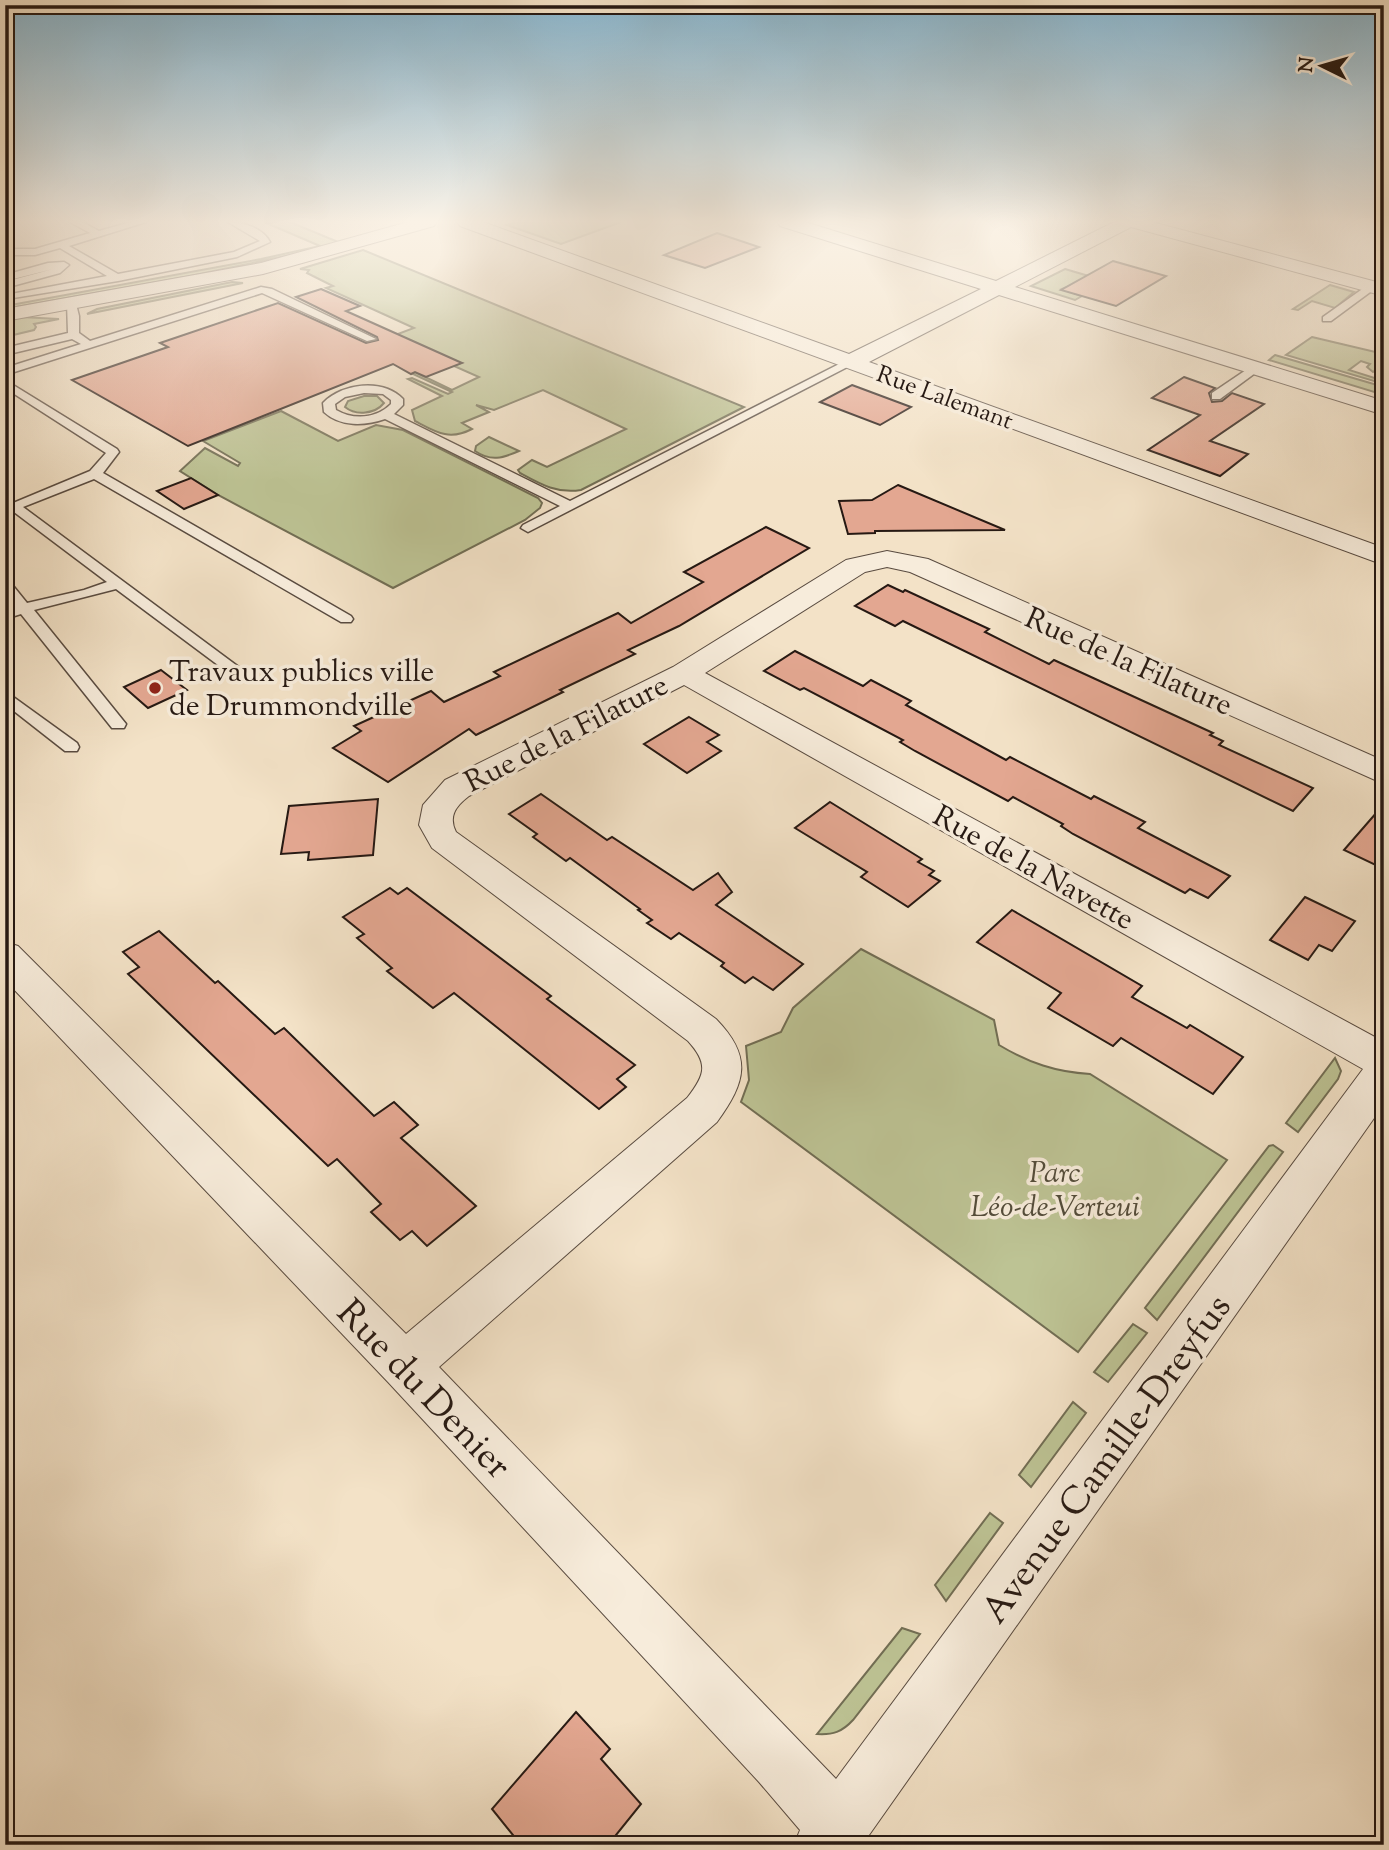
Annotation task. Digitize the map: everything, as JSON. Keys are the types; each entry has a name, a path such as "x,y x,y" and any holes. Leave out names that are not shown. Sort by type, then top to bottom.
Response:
{"street":[{"name":"Rue Lalemant","path":"703,308 1384,557"},
{"path":"850,362 957,308"},
{"path":"1064,308 1384,408"},
{"name":"Rue de la Filature","path":"405,1366 702,1110 722,1081 724,1068 722,1053 702,1030 444,839 434,824 439,805 457,788 684,673 856,566 877,560 918,565 1384,774"},
{"name":"Rue de la Navette","path":"684,673 1384,1061"},
{"name":"Rue du Denier","path":"5,956 405,1366 780,1761 831,1836"},
{"name":"Avenue Camille-Dreyfus","path":"831,1836 1384,1072"}],"lane":[{"path":"72,308 74,335"},
{"path":"5,372 205,308"},
{"path":"305,308 371,339"},
{"path":"1327,319 1345,308"},
{"path":"5,352 74,335 93,345"},
{"path":"5,342 42,341"},
{"path":"528,528 850,362"},
{"path":"1216,396 1256,368"},
{"path":"5,383 113,452 94,474 8,505"},
{"path":"386,415 393,410 397,400 393,395 376,390 341,394 329,403 328,408 335,416 354,420 386,415 569,506"},
{"path":"94,474 346,619"},
{"path":"8,505 232,668"},
{"path":"5,615 39,602 90,595 117,583"},
{"path":"5,585 118,724"},
{"path":"5,696 71,747"}],"green space":[{"path":"100,308 116,308 87,314"},
{"path":"371,308 505,308 744,407 581,490 564,491 542,484 518,470 532,460 547,467 626,429 543,390 494,410 476,405 489,412 462,423 472,429 464,433 449,435 430,429 415,421 412,410 442,396 408,379 412,378 448,394 452,392 411,373 415,372 452,390 479,377 454,366 461,363 358,349 414,328"},
{"path":"21,317 59,319 34,324 34,330 5,337 5,320"},
{"path":"1312,337 1384,354 1384,371 1377,369 1373,372 1367,367 1370,364 1361,361 1349,370 1384,381 1384,384 1286,355"},
{"path":"1275,355 1384,387 1384,395 1269,360"},
{"path":"364,396 377,396 384,403 376,410 365,412 354,412 345,407 348,401"},
{"path":"281,411 338,441 376,425 403,430 538,498 542,503 540,508 525,520 393,588 218,495 180,471 205,448 238,466 240,463 203,441"},
{"path":"489,437 519,451 497,458 486,457 475,451 476,446"},
{"name":"Parc Léo-de-Verteui","path":"861,949 994,1020 999,1045 1043,1065 1090,1074 1227,1160 1078,1352 741,1102 749,1080 746,1046 781,1032 793,1008"},
{"path":"1335,1058 1341,1071 1338,1079 1298,1132 1286,1123"},
{"path":"1273,1145 1283,1152 1157,1320 1145,1308 1269,1146"},
{"path":"1133,1324 1147,1333 1108,1382 1094,1372"},
{"path":"1073,1402 1086,1413 1031,1487 1019,1475"},
{"path":"990,1513 1003,1523 946,1601 935,1585"},
{"path":"902,1628 920,1634 853,1720 837,1732 817,1734"}],"building":[{"path":"262,308 290,308 366,343 378,340 377,337 319,308 353,308 346,311 462,363 426,377 415,372 411,374 393,364 188,446 72,380 168,347 160,343"},
{"path":"1184,377 1215,388 1209,393 1212,402 1222,401 1232,393 1264,404 1210,441 1248,454 1220,476 1148,450 1200,415 1152,398"},
{"path":"852,385 911,407 880,425 820,402"},
{"path":"191,478 218,495 184,509 157,491"},
{"path":"898,485 1005,530 875,531 848,534 839,501 872,500"},
{"path":"766,527 809,548 679,626 628,650 635,654 476,735 469,729 388,782 333,748 361,731 354,726 431,691 444,702 500,676 494,672 618,613 631,623 703,582 684,572"},
{"path":"888,585 903,592 905,590 989,629 985,632 1049,664 1054,660 1213,733 1210,735 1223,741 1219,745 1313,788 1293,811 903,621 895,626 855,606"},
{"path":"795,651 863,686 871,680 911,701 906,705 1006,760 1010,757 1091,799 1094,796 1145,822 1138,828 1230,876 1208,898 1190,889 1185,893 1073,834 1061,826 1063,824 1013,797 1008,801 900,742 903,740 804,688 800,690 764,671"},
{"name":"Travaux publics ville de Drummondville","path":"161,670 187,690 148,708 124,687"},
{"path":"689,717 719,735 707,742 721,751 687,773 644,744"},
{"path":"541,794 607,840 612,837 693,890 718,873 732,892 716,905 803,964 773,990 753,977 745,983 721,966 724,963 679,933 671,939 647,923 652,920 638,910 640,909 570,858 566,861 533,837 537,834 509,814"},
{"path":"378,799 373,855 308,860 309,852 281,854 289,806"},
{"path":"830,802 922,859 918,862 934,871 929,875 940,881 908,907 861,877 867,872 795,828"},
{"path":"1384,804 1384,869 1344,850"},
{"path":"390,888 398,894 407,888 551,996 547,999 635,1065 617,1079 626,1087 599,1109 454,993 433,1008 387,971 392,968 357,938 364,934 343,917"},
{"path":"1305,897 1355,921 1332,951 1319,945 1308,960 1270,940"},
{"path":"1012,910 1142,986 1132,997 1187,1028 1190,1025 1243,1057 1213,1094 1121,1038 1113,1046 1048,1008 1061,993 977,942"},
{"path":"159,931 275,1034 284,1028 374,1116 394,1102 418,1125 401,1138 476,1206 427,1246 412,1231 400,1240 371,1212 381,1204 337,1159 328,1166 128,974 139,967 123,952"},
{"path":"576,1712 610,1749 601,1759 641,1804 608,1845 521,1845 492,1809"}],"place":[{"name":"Travaux publics ville de Drummondville","path":"155,688"}]}
